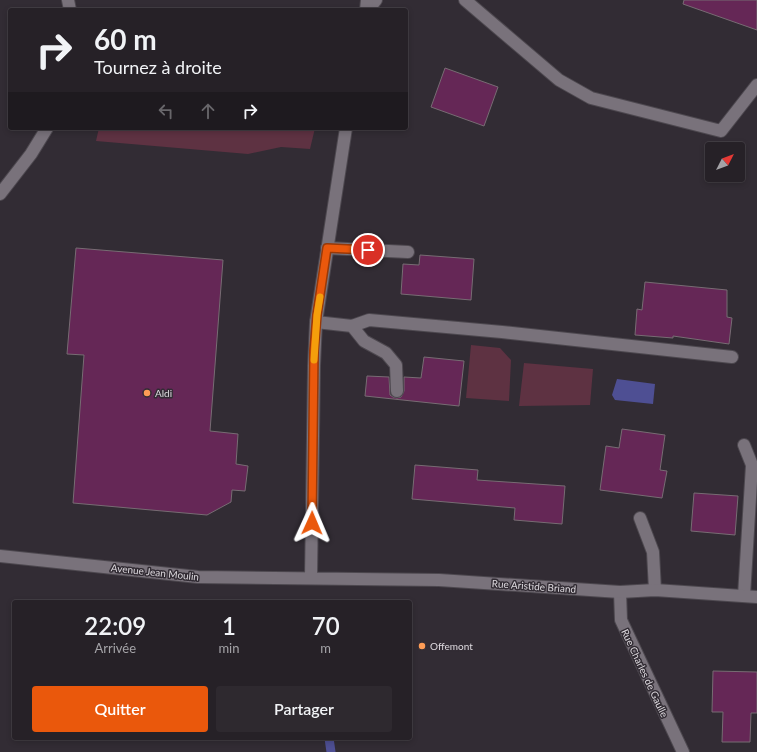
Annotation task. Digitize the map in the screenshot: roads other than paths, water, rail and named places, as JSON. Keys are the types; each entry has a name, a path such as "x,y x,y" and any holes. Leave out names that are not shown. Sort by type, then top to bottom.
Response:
{"main road":[{"path":"369,8 376,0"},
{"path":"465,0 558,80 591,98 721,131 757,85"},
{"path":"0,194 31,154 46,130"},
{"path":"311,578 316,322 346,130"},
{"path":"327,248 408,252"},
{"path":"316,322 352,326 369,320 502,332 732,357"},
{"path":"352,326 364,341 386,353 396,365 397,391"},
{"path":"744,445 752,465 744,596"},
{"path":"640,518 653,552 655,590"},
{"name":"Avenue Jean Moulin","path":"0,556 198,576 311,578"},
{"name":"Rue Aristide Briand","path":"311,578 439,580 620,592 655,590 757,597"},
{"name":"Rue Charles de Gaulle","path":"620,592 621,620 683,752"}],"waterway":[{"path":"329,740 331,752"}],"place":[{"name":"Aldi","path":"147,393"},
{"name":"Offemont","path":"422,646"}]}
